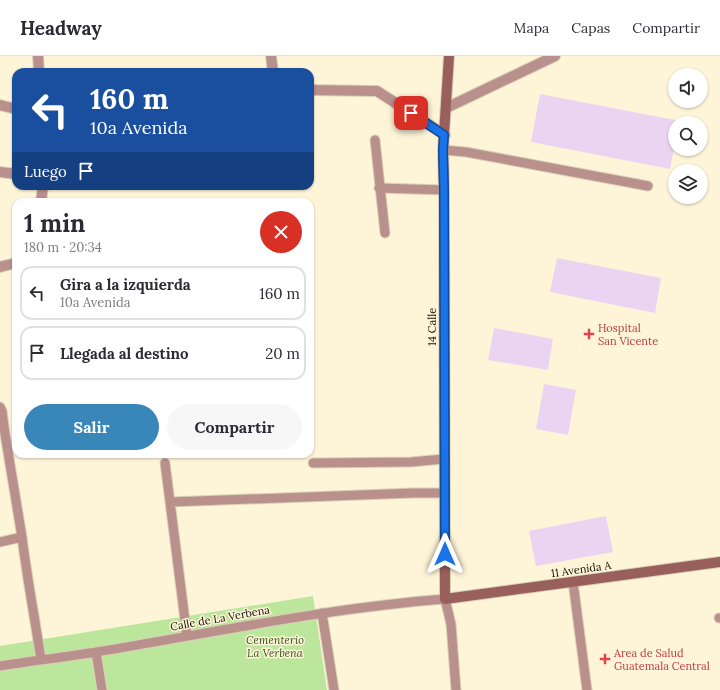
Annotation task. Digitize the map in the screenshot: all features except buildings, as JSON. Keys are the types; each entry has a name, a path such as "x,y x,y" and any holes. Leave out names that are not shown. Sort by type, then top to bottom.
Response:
{"street":[{"path":"38,56 40,68"},
{"path":"271,56 272,68"},
{"name":"14 Calle","path":"445,599 443,150 449,56"},
{"path":"446,108 555,56"},
{"path":"314,90 377,91 444,135"},
{"path":"0,105 12,108"},
{"path":"0,172 12,174"},
{"path":"0,269 12,264"},
{"name":"11 Avenida A","path":"445,599 720,562"}],"lane":[{"path":"374,140 384,233"},
{"path":"443,150 466,152 648,186"},
{"path":"379,188 444,190"},
{"path":"0,407 3,416 41,660"},
{"path":"313,464 411,462 444,458"},
{"path":"165,463 187,636"},
{"path":"170,502 445,493"},
{"path":"0,542 22,538"},
{"path":"573,582 587,690"},
{"path":"445,599 451,624 456,690"},
{"name":"Calle de La Verbena","path":"0,666 96,652 322,613 445,599"},
{"path":"322,613 334,690"},
{"path":"96,652 102,690"}],"green space":[{"name":"Cementerio La Verbena","path":"313,596 327,690 0,690 0,646"}],"place":[{"name":"Hospital San Vicente","path":"589,334"},
{"name":"Area de Salud Guatemala Central","path":"605,659"}],"route":[{"path":"411,113 444,135 445,554"}]}
